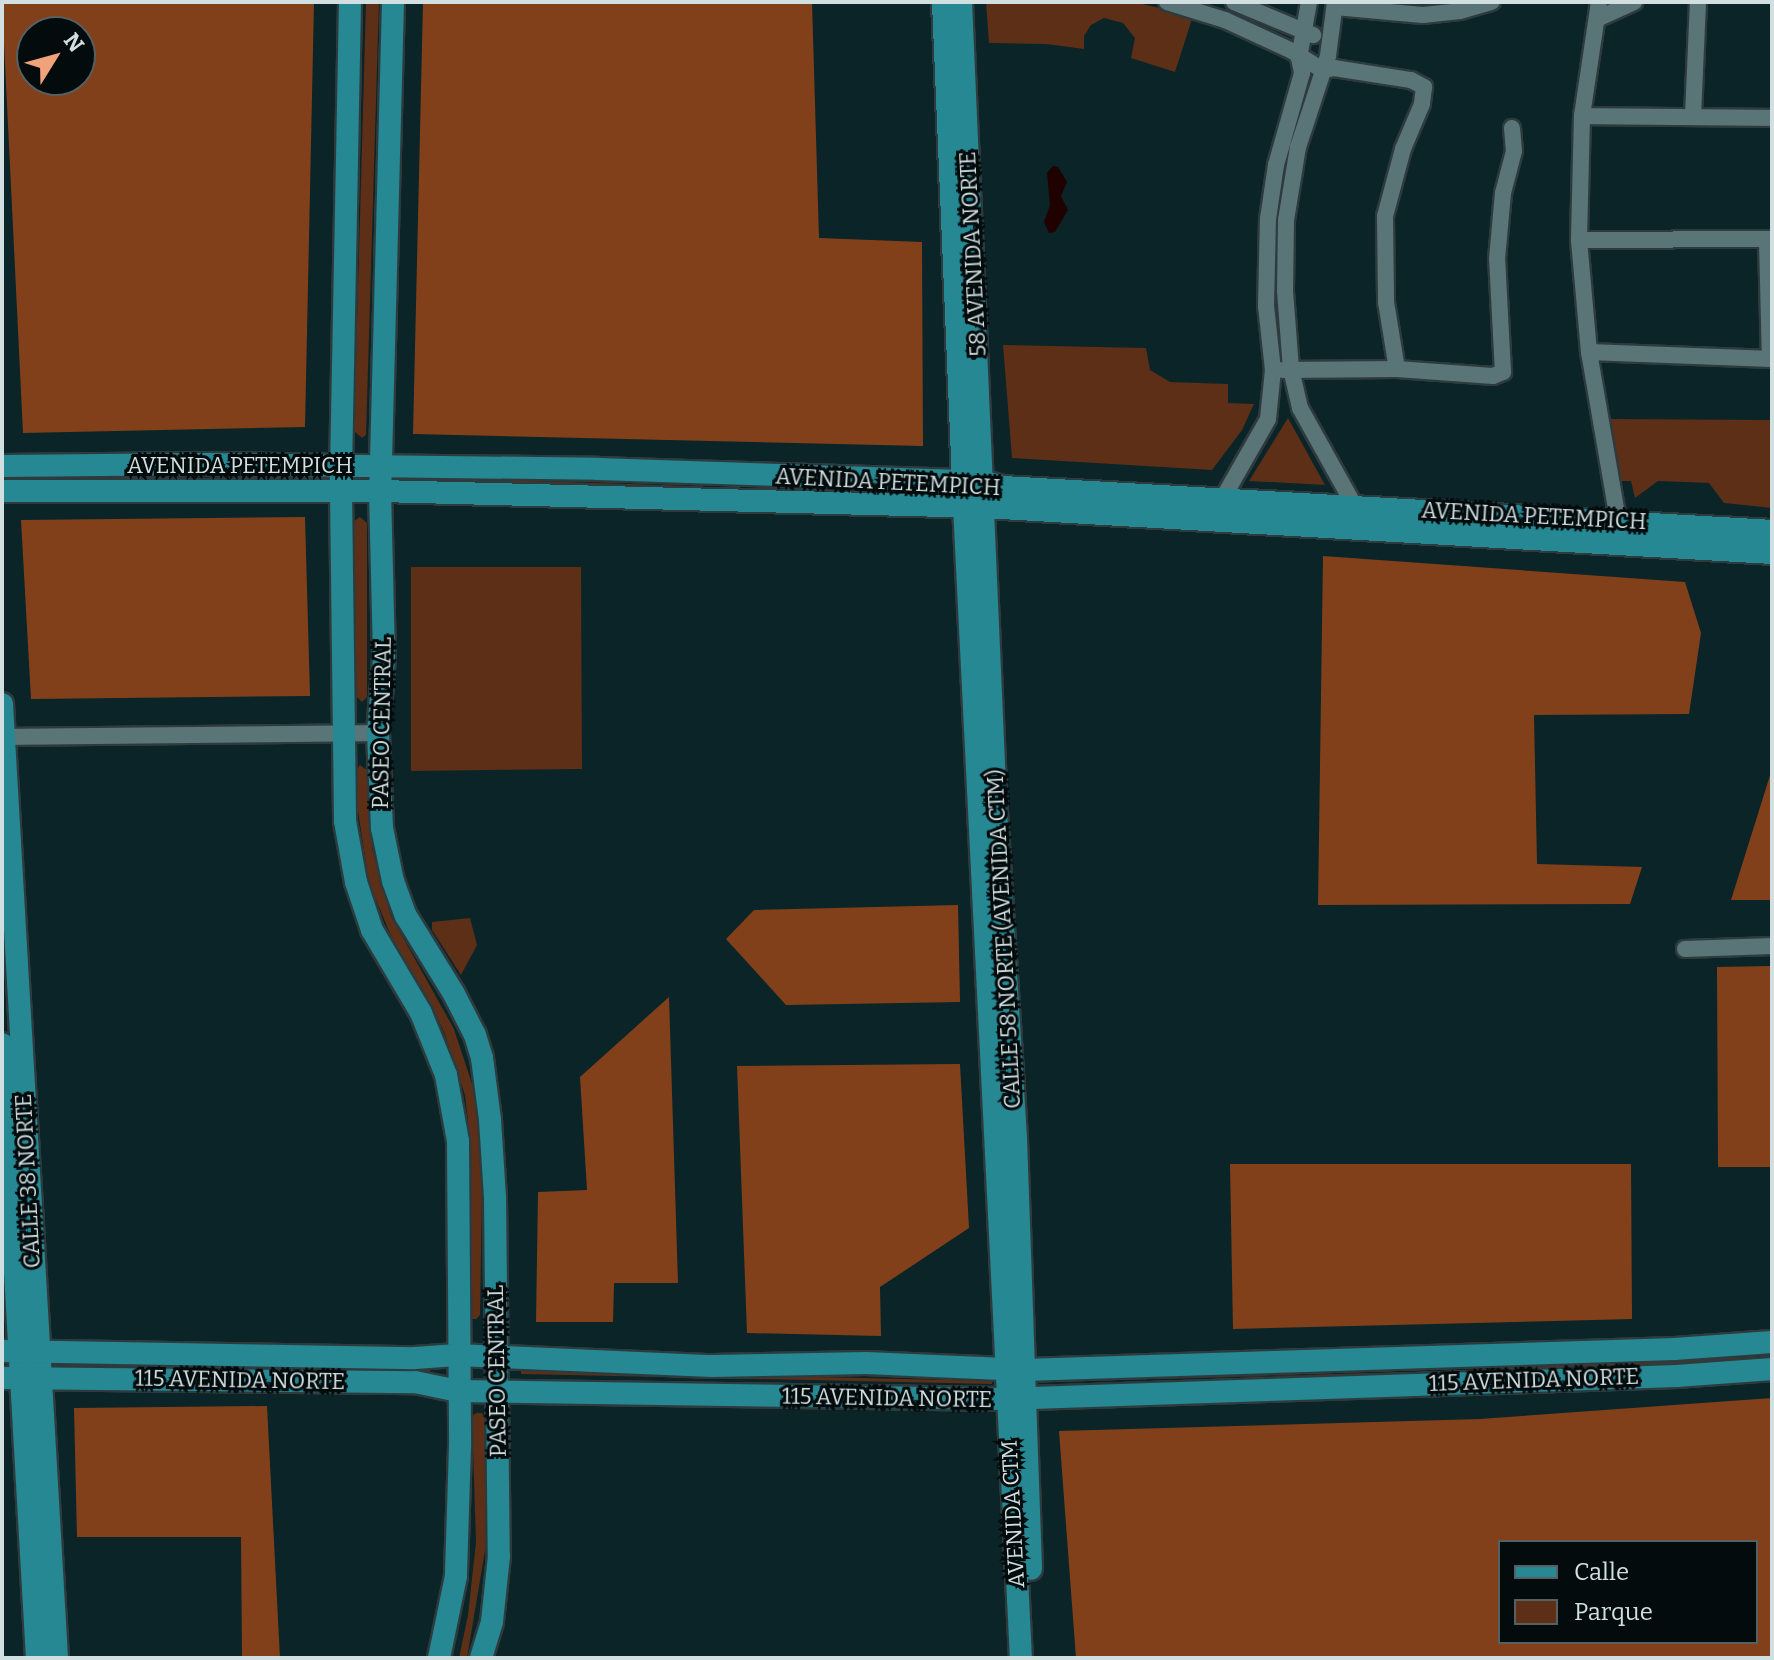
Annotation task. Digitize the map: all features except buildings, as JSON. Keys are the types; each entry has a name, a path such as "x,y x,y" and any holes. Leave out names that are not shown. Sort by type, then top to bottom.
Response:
{"main road":[{"name":"PASEO CENTRAL","path":"350,2 341,467 345,821 356,882 372,930 421,1013 446,1075 458,1141 456,1576 439,1658"},
{"name":"PASEO CENTRAL","path":"393,2 380,491 384,658 378,733 382,828 393,881 406,916 454,994 482,1058 495,1197 499,1556 492,1622 481,1658"},
{"name":"58 AVENIDA NORTE","path":"943,2 973,482"},
{"name":"58 AVENIDA NORTE","path":"961,2 974,507"},
{"name":"AVENIDA PETEMPICH","path":"2,466 598,469 973,482 1003,487 1772,531"},
{"name":"AVENIDA PETEMPICH","path":"2,491 380,491 974,507 1772,553"},
{"name":"CALLE 58 NORTE (AVENIDA CTM)","path":"974,507 1015,1370"},
{"name":"CALLE 38 NORTE","path":"2,704 20,1352 37,1658"},
{"name":"CALLE 38 NORTE","path":"2,1044 20,1352"},
{"name":"115 AVENIDA NORTE","path":"20,1352 415,1358 457,1355 712,1366 866,1363 1015,1370 1675,1349 1772,1342"},
{"name":"115 AVENIDA NORTE","path":"21,1378 415,1382 458,1391 1015,1398 1662,1376 1772,1369"},
{"name":"AVENIDA CTM","path":"1015,1370 1021,1658"},
{"name":"CALLE 38 NORTE","path":"21,1378 57,1658"},
{"name":"AVENIDA CTM","path":"1015,1398 1034,1658"}],"street":[{"path":"1167,2 1225,20 1292,51 1322,70 1334,68 1411,80 1424,87 1422,104 1403,149 1385,216 1386,302 1397,369"},
{"path":"1234,2 1304,34 1328,37"},
{"path":"1223,498 1268,419 1273,370 1266,306 1268,219 1276,165 1302,73 1299,58 1309,2"},
{"path":"1355,507 1300,408 1291,369 1285,291 1286,220 1298,147 1328,56 1328,37 1335,4 1423,15 1460,11 1492,2"},
{"path":"1618,520 1589,352 1579,240 1582,116 1598,10 1634,2"},
{"path":"1693,116 1698,2"},
{"path":"1582,116 1772,118"},
{"path":"1273,370 1397,369 1493,376 1503,372 1497,259 1503,193 1514,151 1512,128"},
{"path":"1579,240 1770,239 1771,359 1589,352"},
{"path":"3,737 378,733"},
{"path":"1685,949 1772,946"}],"green space":[{"path":"366,2 379,2 366,435 362,438 354,431"},
{"path":"986,2 1134,2 1193,16 1175,72 1131,58 1135,38 1123,23 1104,18 1091,25 1084,36 1084,49 1046,44 989,43"},
{"path":"1003,345 1146,348 1150,370 1170,382 1228,384 1228,403 1254,404 1242,430 1212,470 1012,458"},
{"path":"1288,418 1325,485 1249,481"},
{"path":"1610,419 1772,420 1772,508 1724,503 1709,483 1658,481 1635,498 1631,481 1621,481"},
{"path":"407,477 694,486 694,488 407,481"},
{"path":"360,517 367,523 367,697 362,702 356,696 354,521"},
{"path":"411,567 581,567 582,769 411,771"},
{"path":"360,765 368,771 372,848 391,916 454,1029 475,1093 482,1193 480,1315 476,1319 471,1319 468,1311 471,1147 465,1095 444,1032 432,1006 399,955 369,883 358,811 356,770"},
{"path":"470,918 477,945 461,975 432,930 432,922"},
{"path":"1772,1356 1615,1368 1036,1382 1443,1371"},
{"path":"65,1362 430,1369 430,1372 69,1366"},
{"path":"521,1370 992,1381 992,1384 521,1374"},
{"path":"482,1413 485,1420 486,1545 467,1658 459,1658 468,1615 476,1542 472,1416"}],"shaded area":[{"path":"2,2 314,2 305,427 23,433"},
{"path":"423,2 812,2 819,238 922,242 923,446 413,434"},
{"path":"1053,166 1058,167 1067,182 1061,196 1068,210 1055,232 1049,233 1044,222 1050,205 1047,173"},
{"path":"305,517 310,696 31,699 21,520"},
{"path":"1323,556 1685,582 1701,633 1689,714 1534,715 1537,864 1642,867 1630,904 1318,905"},
{"path":"1772,769 1772,900 1731,900"},
{"path":"958,905 960,1002 786,1005 726,939 754,910"},
{"path":"1772,966 1772,1167 1718,1167 1717,967"},
{"path":"669,997 678,1283 614,1283 613,1322 536,1322 538,1192 587,1190 580,1077"},
{"path":"960,1064 969,1228 880,1287 881,1336 747,1333 737,1066"},
{"path":"1230,1164 1631,1164 1632,1319 1233,1329"},
{"path":"1772,1398 1772,1658 1076,1658 1059,1431 1480,1419"},
{"path":"267,1406 280,1658 242,1658 241,1537 77,1537 74,1408"}]}
